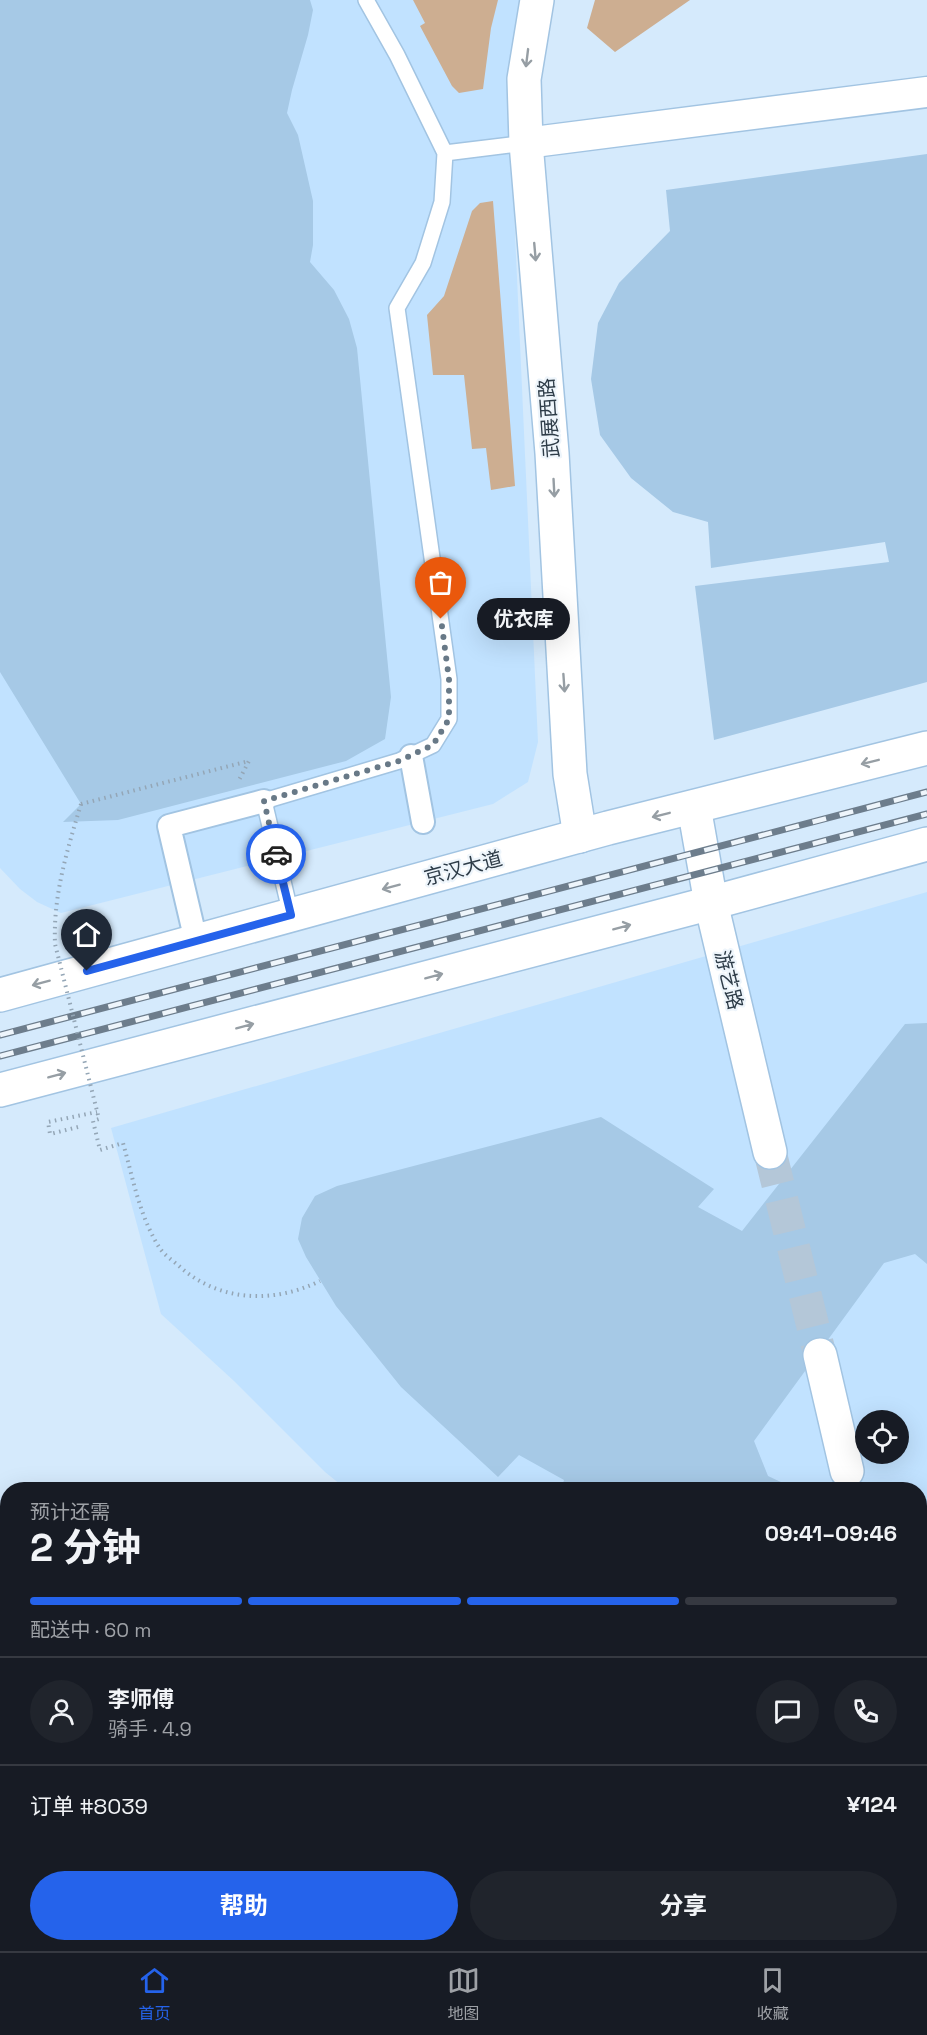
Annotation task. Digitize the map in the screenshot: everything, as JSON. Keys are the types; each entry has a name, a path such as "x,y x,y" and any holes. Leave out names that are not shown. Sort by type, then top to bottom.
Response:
{"main road":[{"name":"武展西路","path":"537,0 524,79 526,143 552,453 570,774 580,836"},
{"name":"京汉大道","path":"0,995 580,836 927,748"},
{"name":"游艺路","path":"694,807 711,903 771,1152"},
{"path":"0,1090 927,844"},
{"path":"820,1355 847,1471"}],"street":[{"path":"526,143 927,92"},
{"path":"411,756 423,822"},
{"path":"196,941 169,826 264,801"}],"lane":[{"path":"291,915 264,801 411,756 433,745 449,719 449,679 397,308 423,263 442,202 445,153 397,55 366,0"},
{"path":"445,153 526,143"}],"path":[{"path":"264,801 233,790 249,761 81,804 61,874 54,920 55,944 99,1119 93,1121 100,1150 123,1143 144,1220 160,1249 187,1273 215,1287 248,1297 279,1296 301,1290 320,1281"},
{"path":"78,1127 50,1134 48,1122 97,1112"}],"shaded area":[{"path":"0,0 527,0 508,78 538,742 528,782 493,804 61,913 37,902 20,889 0,868"},
{"path":"413,0 498,0 491,28 483,89 459,93 452,86 420,26 425,23"},
{"path":"595,0 690,0 615,52 587,28"},
{"path":"493,201 515,486 491,490 486,448 472,449 464,375 433,375 427,315 444,296 472,211 480,203"},
{"path":"927,892 927,1482 337,1482 234,1381 161,1314 111,1128"}],"building":[{"path":"0,0 310,0 313,10 308,35 287,113 298,135 313,201 313,245 310,262 334,290 349,319 357,348 391,697 385,739 346,761 118,820 63,822 81,804 0,672"},
{"path":"927,154 927,682 714,740 695,586 889,562 885,542 711,568 708,522 673,512 631,478 600,435 591,379 598,323 619,283 670,231 666,190"},
{"path":"927,1023 927,1264 915,1254 884,1263 754,1441 768,1476 781,1482 563,1482 564,1480 519,1455 498,1477 401,1387 336,1306 306,1257 298,1239 302,1218 315,1196 337,1186 601,1117 714,1189 698,1207 742,1231 905,1024"}],"tunnel":[{"path":"770,1152 820,1355"}],"railway":[{"path":"0,1035 927,792"},
{"path":"0,1056 927,814"}],"way so far":[{"path":"276,854 264,801 399,761 433,745 449,719 449,679 441,619"}],"place":[{"name":"优衣库","path":"441,619"}],"route":[{"path":"87,971 291,915 276,854"}]}
